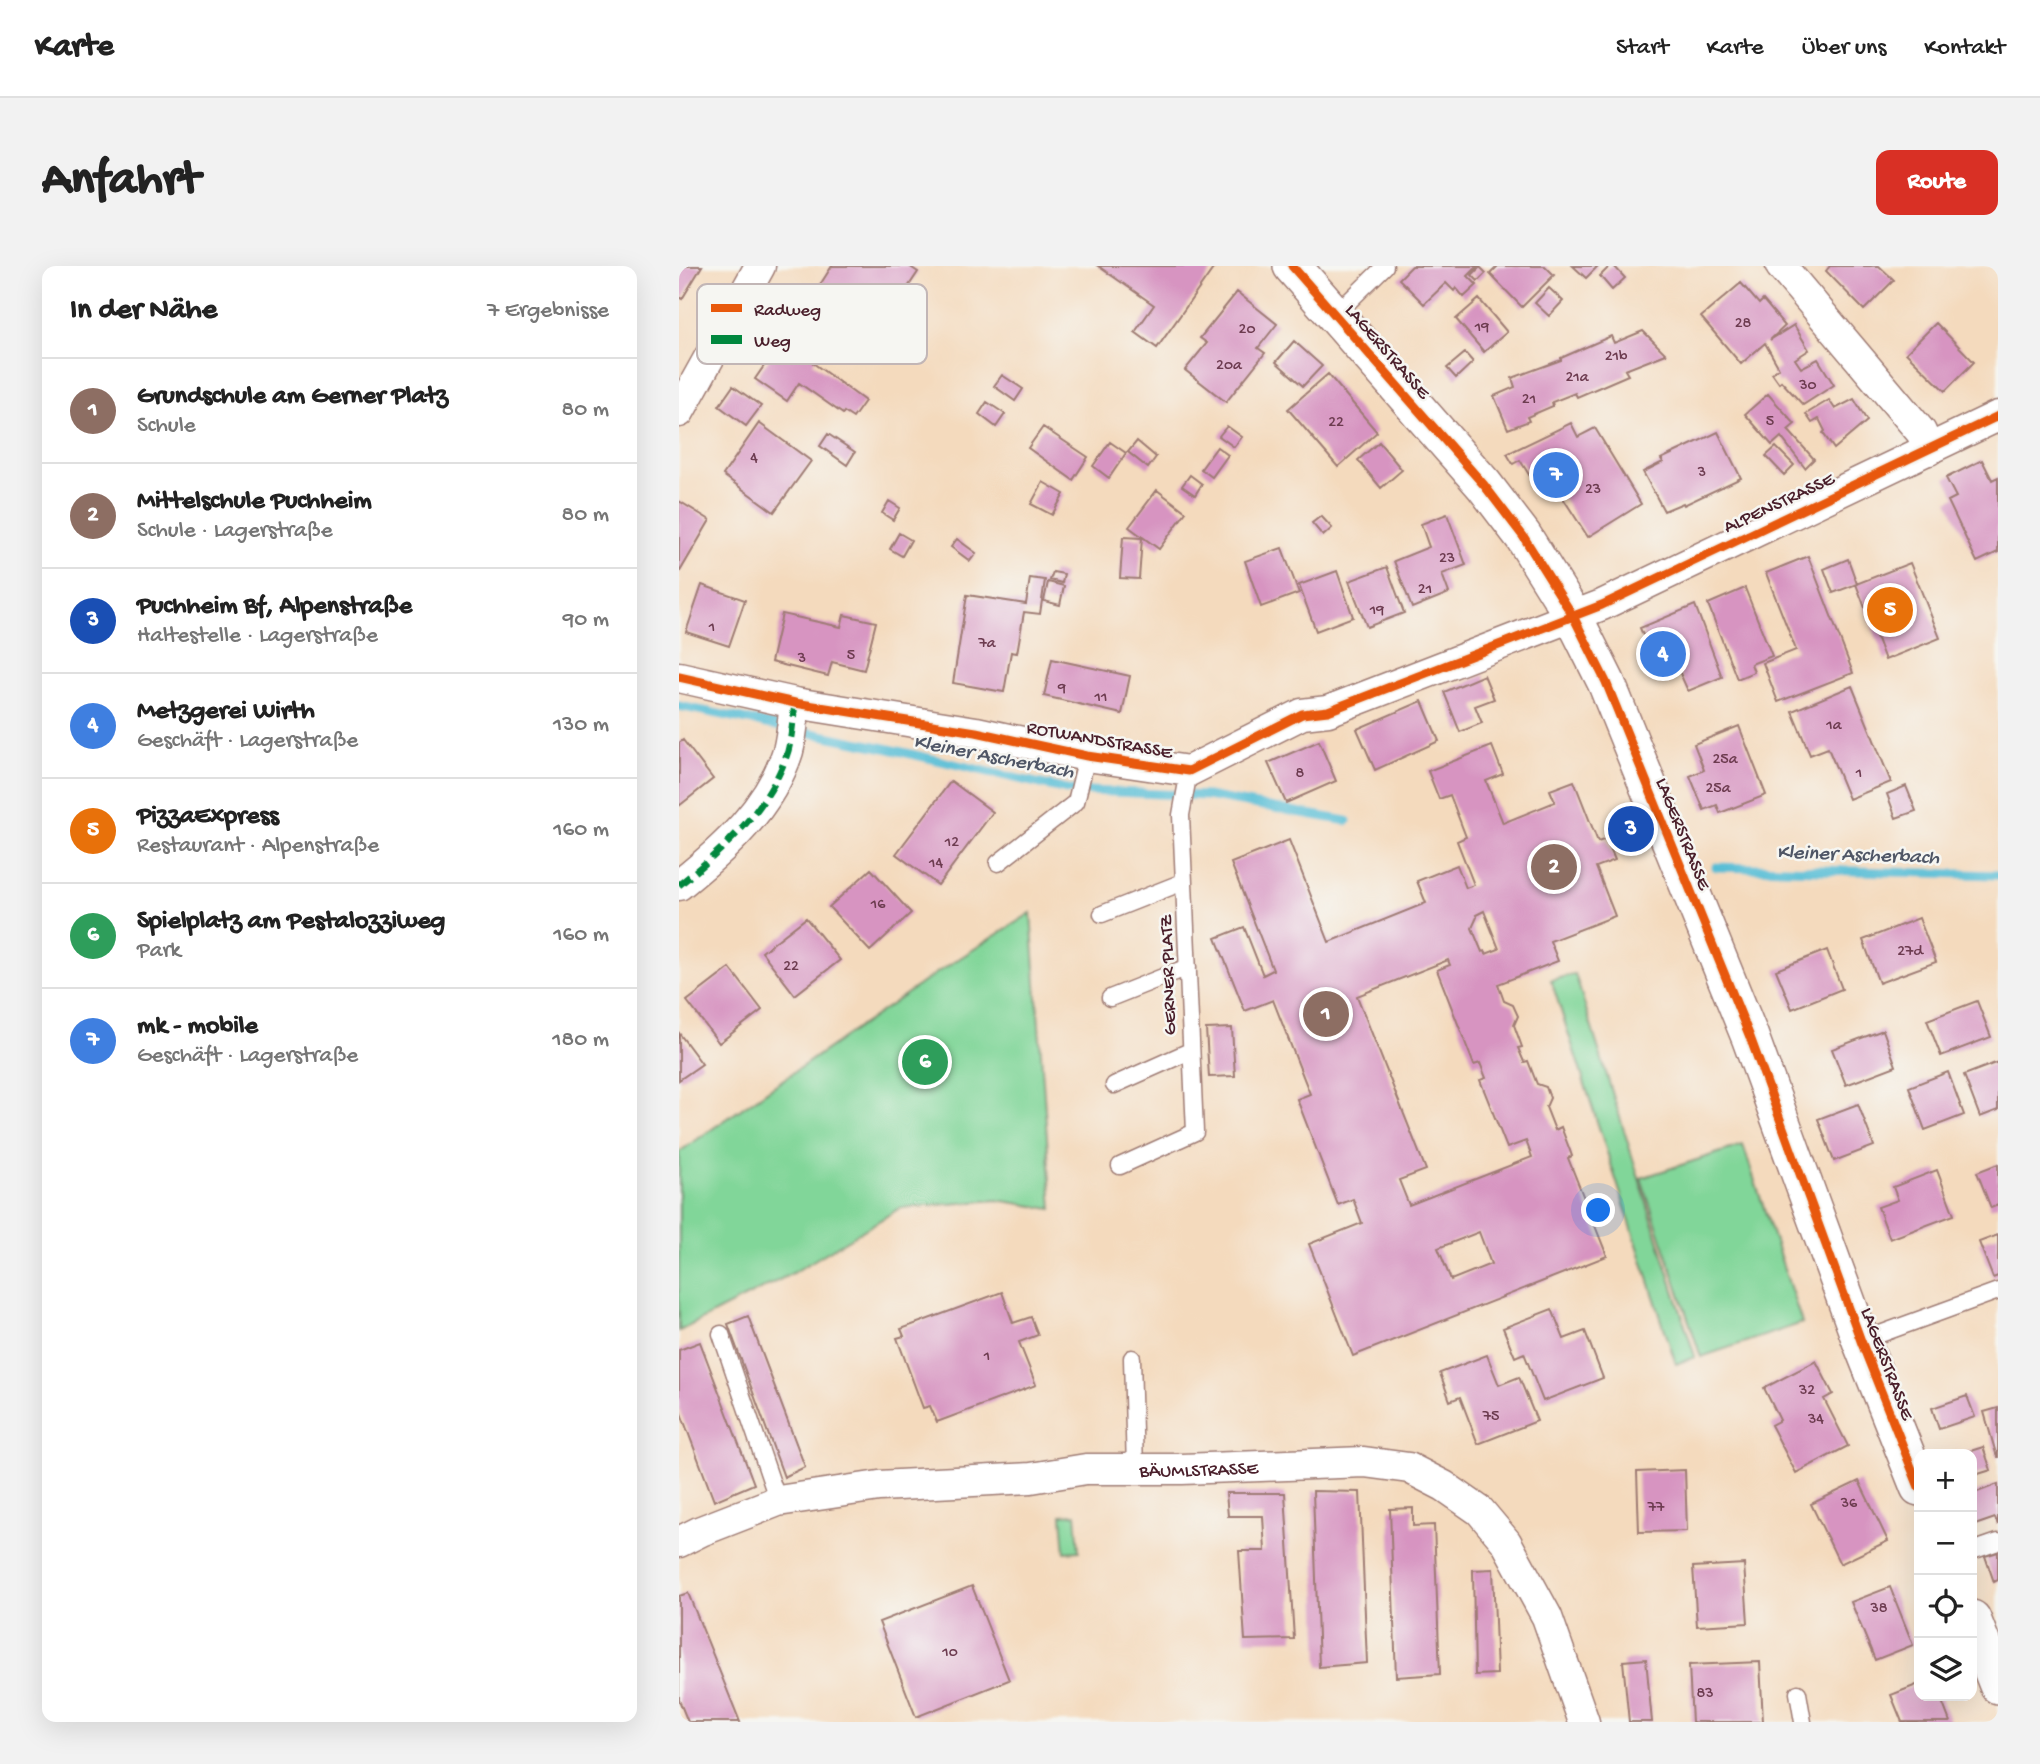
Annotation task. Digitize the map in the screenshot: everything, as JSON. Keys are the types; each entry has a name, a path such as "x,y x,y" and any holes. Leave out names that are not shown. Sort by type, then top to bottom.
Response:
{"street":[{"path":"750,284 760,266"},
{"name":"LAGERSTRASSE","path":"1292,266 1484,485 1523,536 1573,616 1606,682 1750,1037 1861,1342 1914,1474"},
{"path":"1781,266 1921,432 1929,450"},
{"path":"679,412 706,364"},
{"name":"ALPENSTRASSE","path":"1573,616 1998,416"},
{"name":"ROTWANDSTRASSE","path":"679,677 794,712 976,732 1085,765 1189,771 1302,714 1328,711 1573,616"},
{"path":"679,885 722,850 769,794 788,751 794,712"},
{"name":"BÄUMLSTRASSE","path":"679,1542 778,1501 879,1486 1031,1478 1086,1469 1135,1470 1364,1462 1409,1468 1444,1486 1481,1511 1506,1542 1548,1618 1584,1722"},
{"path":"1977,1632 1998,1685"}],"lane":[{"path":"1335,315 1385,266"},
{"name":"ROTWANDSTRASSE","path":"998,863 1076,802 1085,765"},
{"name":"GERNER PLATZ","path":"1120,1166 1195,1132 1181,816 1189,771"},
{"path":"1102,914 1183,882"},
{"path":"1110,998 1188,967"},
{"path":"1114,1085 1190,1051"},
{"path":"1861,1342 1998,1291"},
{"path":"721,1334 778,1501"},
{"path":"1132,1358 1135,1470"},
{"path":"1977,1549 1998,1542"},
{"path":"1798,1693 1803,1722"}],"green space":[{"path":"1031,913 1052,1209 997,1200 900,1208 793,1273 679,1331 679,1152 938,972"},
{"path":"1575,974 1695,1357 1676,1364 1551,980"},
{"path":"1743,1145 1802,1323 1701,1357 1641,1178"},
{"path":"1076,1514 1079,1551 1065,1552 1062,1515"}],"building":[{"path":"679,266 702,266 682,299 679,297"},
{"path":"832,266 909,266 918,272 910,284 821,284"},
{"path":"1098,266 1215,266 1157,348 1135,332 1154,305"},
{"path":"1412,266 1478,266 1468,276 1477,285 1464,297 1456,288 1454,291 1446,283 1424,304 1399,279"},
{"path":"1498,266 1545,266 1554,275 1522,307 1490,274"},
{"path":"1573,266 1598,266 1586,278"},
{"path":"1610,266 1614,266 1625,278 1612,290 1600,276"},
{"path":"1830,266 1879,266 1894,280 1864,310 1826,271"},
{"path":"1480,267 1486,273 1478,281 1472,275"},
{"path":"1741,283 1759,304 1763,300 1785,326 1770,340 1794,325 1809,350 1795,359 1801,368 1818,359 1834,385 1803,405 1772,373 1779,368 1765,343 1741,364 1701,317"},
{"path":"1549,288 1563,301 1549,316 1535,303"},
{"path":"1237,292 1277,324 1258,348 1265,353 1226,402 1185,370 1207,343 1200,338"},
{"path":"1479,299 1507,332 1484,352 1456,319"},
{"path":"1936,323 1974,362 1945,391 1906,353"},
{"path":"1643,331 1666,354 1625,370 1628,375 1577,397 1575,393 1552,402 1553,406 1527,417 1529,421 1508,429 1494,396 1515,387 1512,378 1561,360 1611,336 1614,343"},
{"path":"1294,341 1322,366 1303,386 1276,362"},
{"path":"1465,353 1473,362 1456,378 1447,368"},
{"path":"765,364 814,364 865,401 853,418 799,383 787,401 755,379"},
{"path":"1328,374 1377,432 1338,467 1288,409"},
{"path":"1002,375 1023,389 1015,401 994,386"},
{"path":"733,386 761,406 746,426 719,406"},
{"path":"1768,394 1795,424 1788,430 1814,459 1805,468 1781,437 1772,445 1745,414"},
{"path":"1854,399 1867,421 1834,449 1823,433 1825,431 1819,419 1812,423 1806,414 1829,400 1835,409"},
{"path":"987,402 1005,414 996,427 979,414"},
{"path":"759,423 811,461 774,512 723,475"},
{"path":"1571,423 1578,437 1595,428 1641,504 1588,537 1545,470 1531,478 1520,460 1513,464 1507,454"},
{"path":"1227,426 1242,437 1234,447 1219,436"},
{"path":"1043,427 1088,457 1073,480 1028,448"},
{"path":"1718,432 1741,478 1684,505 1683,503 1664,511 1643,472 1663,462 1661,459"},
{"path":"828,434 855,452 847,465 820,446"},
{"path":"1137,441 1156,457 1148,468 1128,452"},
{"path":"1110,442 1126,453 1109,478 1093,466"},
{"path":"1379,442 1402,470 1381,488 1358,460"},
{"path":"1217,447 1228,455 1212,477 1201,469"},
{"path":"1776,447 1794,465 1784,475 1766,456"},
{"path":"1982,460 1992,480 1998,477 1998,552 1977,562 1948,501 1956,497 1946,478"},
{"path":"1190,475 1202,484 1195,495 1182,486"},
{"path":"1043,482 1064,494 1052,515 1031,504"},
{"path":"1157,490 1186,512 1159,549 1129,527"},
{"path":"679,501 710,520 679,573"},
{"path":"889,501 900,508 893,520 882,513"},
{"path":"1447,514 1466,565 1442,574 1449,593 1412,608 1394,561 1429,547 1421,524"},
{"path":"1321,516 1332,528 1323,536 1312,523"},
{"path":"899,533 911,540 902,556 890,549"},
{"path":"1123,537 1142,538 1139,579 1120,578"},
{"path":"957,539 976,553 970,561 951,547"},
{"path":"1282,548 1299,593 1261,607 1245,561"},
{"path":"1808,556 1853,673 1778,702 1763,663 1796,650 1766,573"},
{"path":"1848,559 1857,584 1833,593 1824,569"},
{"path":"1910,563 1940,638 1885,660 1856,584"},
{"path":"1387,567 1404,613 1367,627 1349,581"},
{"path":"1337,571 1353,617 1316,631 1299,585"},
{"path":"1053,572 1064,574 1062,583 1050,580"},
{"path":"1030,578 1045,580 1040,614 1024,612 1017,653 1011,652 1004,692 953,683 967,595 1026,604"},
{"path":"1048,582 1064,586 1060,605 1044,601"},
{"path":"702,585 745,600 729,646 686,632"},
{"path":"1745,588 1772,656 1751,664 1754,672 1737,679 1708,604"},
{"path":"1695,605 1722,677 1688,691 1679,671 1661,679 1640,628"},
{"path":"782,614 841,627 844,615 876,622 864,670 832,662 828,676 771,662"},
{"path":"1052,659 1130,676 1122,714 1044,696"},
{"path":"1484,675 1494,699 1475,706 1482,723 1460,732 1444,692"},
{"path":"1852,686 1891,782 1849,799 1828,748 1810,755 1792,711"},
{"path":"1422,701 1439,741 1375,770 1357,729"},
{"path":"1739,726 1766,795 1720,813 1717,805 1704,810 1690,776 1704,770 1694,744"},
{"path":"683,740 713,779 679,806 679,743"},
{"path":"1319,741 1336,781 1286,803 1268,763"},
{"path":"1492,746 1503,774 1486,781 1503,823 1555,802 1550,790 1574,781 1598,842 1606,839 1615,860 1596,867 1615,916 1550,941 1558,961 1498,984 1504,1001 1513,1005 1518,1016 1514,1025 1522,1047 1518,1048 1524,1062 1528,1061 1537,1084 1546,1087 1550,1098 1546,1107 1555,1130 1561,1127 1572,1156 1568,1158 1607,1256 1353,1356 1309,1244 1362,1223 1353,1199 1338,1205 1297,1099 1310,1094 1273,1000 1245,1011 1216,938 1244,927 1263,975 1273,970 1231,863 1289,840 1329,942 1426,903 1417,881 1457,865 1466,888 1474,885 1457,841 1466,837 1450,795 1439,799 1428,771","holes":["1484,911 1499,949 1486,954 1485,951 1482,952 1472,928 1476,915","1448,960 1450,965 1437,970 1474,1065 1480,1063 1486,1078 1480,1080 1507,1148 1526,1141 1532,1157 1409,1205 1399,1180 1426,1170 1357,996","1479,1232 1491,1264 1451,1280 1438,1248"]},
{"path":"951,781 993,812 938,885 896,854"},
{"path":"1906,786 1916,811 1896,818 1887,794"},
{"path":"871,869 911,913 870,951 829,907"},
{"path":"806,918 840,960 795,995 762,952"},
{"path":"1919,918 1936,962 1879,983 1863,940"},
{"path":"1827,950 1842,989 1792,1009 1776,970"},
{"path":"730,968 762,1010 719,1043 687,1001"},
{"path":"1977,1001 1991,1037 1941,1056 1927,1020"},
{"path":"1232,1028 1235,1076 1209,1077 1206,1029"},
{"path":"1883,1030 1896,1066 1846,1085 1832,1049"},
{"path":"679,1033 702,1064 679,1080"},
{"path":"1998,1062 1998,1110 1980,1117 1964,1075"},
{"path":"1948,1072 1964,1115 1925,1130 1909,1087"},
{"path":"1858,1104 1874,1146 1834,1161 1818,1119"},
{"path":"1998,1164 1998,1205 1991,1208 1977,1172"},
{"path":"1937,1170 1954,1215 1890,1239 1878,1207 1898,1200 1893,1187"},
{"path":"1998,1235 1998,1276 1993,1278 1979,1242"},
{"path":"1002,1292 1013,1323 1031,1317 1038,1335 1019,1342 1036,1385 937,1422 930,1406 923,1408 897,1338 904,1336 901,1329"},
{"path":"1552,1309 1564,1339 1585,1331 1603,1378 1543,1401 1524,1353 1515,1357 1503,1328"},
{"path":"748,1316 805,1467 784,1477 728,1324"},
{"path":"700,1342 754,1484 714,1501 679,1408 679,1350"},
{"path":"1487,1355 1499,1385 1519,1377 1537,1421 1478,1444 1460,1397 1450,1401 1440,1373"},
{"path":"1816,1361 1833,1394 1824,1399 1848,1446 1796,1473 1771,1425 1780,1420 1764,1388"},
{"path":"1967,1396 1975,1417 1939,1429 1932,1408"},
{"path":"1998,1408 1998,1457 1997,1457 1984,1412"},
{"path":"1983,1447 1991,1470 1977,1474 1977,1449"},
{"path":"1685,1470 1687,1531 1639,1532 1637,1472"},
{"path":"1859,1481 1888,1541 1840,1564 1811,1504"},
{"path":"1998,1484 1998,1525 1995,1518 1977,1524 1977,1492"},
{"path":"1313,1491 1360,1492 1367,1663 1319,1667"},
{"path":"1226,1493 1285,1493 1294,1639 1245,1640 1239,1551 1265,1551 1263,1516 1228,1516"},
{"path":"1413,1508 1413,1526 1434,1525 1440,1674 1396,1677 1390,1509"},
{"path":"1998,1552 1998,1580 1994,1582 1985,1556"},
{"path":"1744,1564 1748,1623 1697,1626 1693,1567"},
{"path":"1493,1569 1497,1674 1475,1675 1473,1570"},
{"path":"972,1586 1009,1680 916,1717 879,1622"},
{"path":"1890,1587 1913,1645 1875,1660 1851,1602"},
{"path":"688,1593 740,1722 688,1722 679,1700 679,1596"},
{"path":"1646,1659 1652,1722 1629,1722 1623,1661"},
{"path":"1760,1662 1763,1722 1692,1722 1689,1665"},
{"path":"1914,1686 1914,1701 1942,1701 1950,1722 1902,1722 1891,1695"}],"waterway":[{"name":"Kleiner Ascherbach","path":"679,706 885,748 1067,790 1207,796 1347,821"},
{"name":"Kleiner Ascherbach","path":"1716,867 1998,875"}],"marked path":[{"path":"679,885 729,842 770,791 788,751 795,703"}],"cycle path":[{"path":"1292,266 1484,485 1523,536 1573,616 1606,682 1750,1037 1861,1341 1914,1474"},
{"path":"679,677 795,703 976,732 1087,756 1189,771 1302,714 1328,711 1602,605 1998,416"}],"place":[{"name":"mk - mobile","path":"1556,475"},
{"name":"PizzaExpress","path":"1890,610"},
{"name":"Metzgerei Wirth","path":"1663,654"},
{"name":"Puchheim Bf, Alpenstraße","path":"1631,829"},
{"name":"Mittelschule Puchheim","path":"1554,867"},
{"name":"Grundschule am Gerner Platz","path":"1326,1014"},
{"name":"Spielplatz am Pestalozziweg","path":"925,1062"}]}
